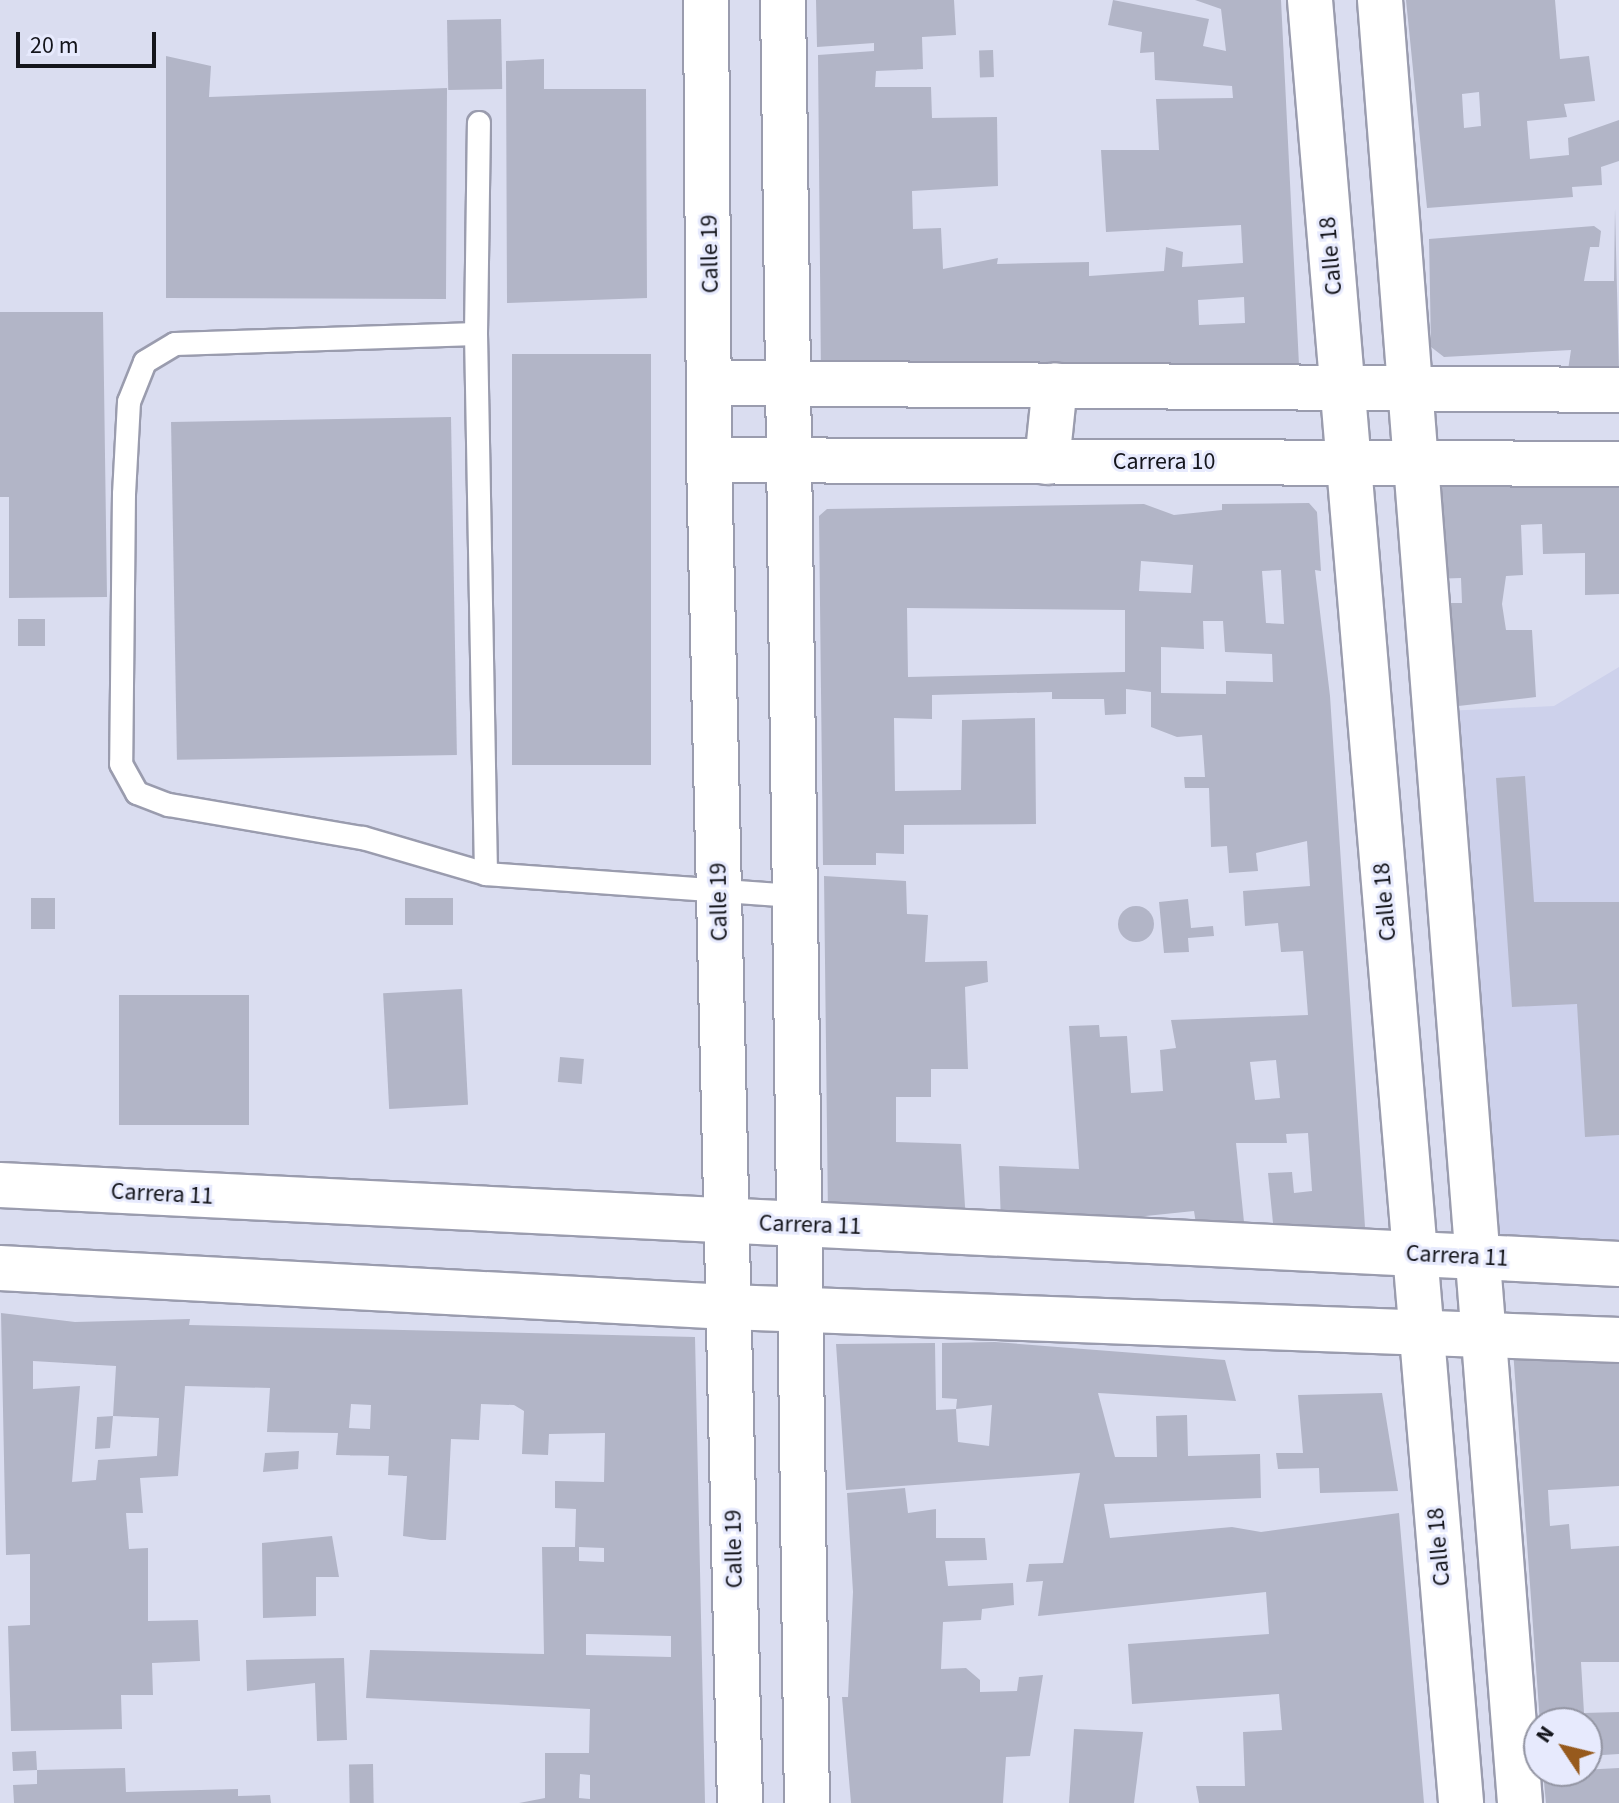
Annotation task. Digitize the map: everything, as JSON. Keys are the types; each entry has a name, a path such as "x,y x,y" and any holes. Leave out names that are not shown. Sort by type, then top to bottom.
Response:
{"street":[{"name":"Calle 19","path":"706,0 712,383 709,460 740,1803"},
{"path":"783,0 788,383 786,460 807,1803"},
{"name":"Calle 18","path":"1310,0 1461,1803"},
{"path":"1380,0 1520,1803"},
{"path":"712,383 1619,390"},
{"path":"1047,462 1055,385"},
{"name":"Carrera 10","path":"709,460 1619,464"},
{"name":"Carrera 11","path":"0,1185 1619,1264"},
{"path":"0,1268 728,1307 1422,1336 1619,1340"}],"lane":[{"path":"479,123 476,334 486,874"},
{"path":"476,334 175,344 145,362 129,402 125,479 121,764 137,793 169,805 363,838 486,874 793,896"}],"shaded area":[{"path":"1619,667 1619,1246 1495,1241 1445,711 1554,706"}],"building":[{"path":"816,0 954,0 956,35 922,37 923,69 876,71 875,87 931,87 932,118 997,117 998,186 912,191 913,229 941,228 943,269 998,258 997,264 1089,262 1089,276 1164,271 1166,247 1183,252 1182,267 1243,263 1241,225 1106,232 1101,150 1159,150 1156,99 1233,98 1232,86 1155,80 1154,52 1140,53 1142,32 1108,25 1113,0 1209,19 1203,46 1226,51 1221,9 1195,0 1281,0 1299,365 1085,382 1086,363 821,377 818,55 874,51 874,43 817,47","holes":["1244,297 1245,323 1199,325 1198,300"]},
{"path":"1406,0 1555,0 1560,59 1589,56 1595,101 1564,104 1567,117 1527,121 1530,159 1569,155 1568,138 1619,120 1619,161 1601,167 1602,185 1572,187 1573,197 1427,208","holes":["1479,92 1481,126 1464,128 1462,94"]},
{"path":"501,19 502,89 448,90 447,20"},
{"path":"979,50 993,50 994,77 980,77"},
{"path":"166,56 211,66 209,97 447,88 446,299 166,298"},
{"path":"544,59 544,89 646,89 647,298 507,303 506,61"},
{"path":"1615,208 1619,372 1568,370 1571,350 1444,357 1431,347 1429,239 1594,226 1601,231 1599,247 1590,247 1584,281 1614,281"},
{"path":"0,312 103,312 107,597 9,598 9,497 0,497"},
{"path":"512,354 651,354 651,765 512,765"},
{"path":"451,417 457,755 177,760 171,422"},
{"path":"1619,479 1619,594 1585,595 1585,553 1543,554 1542,524 1521,525 1523,575 1506,576 1502,604 1506,630 1532,630 1536,697 1441,708 1433,603 1462,603 1461,578 1432,579 1423,485"},
{"path":"1309,503 1317,512 1321,571 1315,570 1330,696 1365,1227 1355,1237 1274,1233 1268,1173 1292,1172 1294,1193 1312,1191 1308,1133 1286,1134 1287,1143 1236,1143 1245,1232 1197,1230 1194,1211 1136,1217 1137,1229 1001,1223 999,1166 1079,1169 1069,1026 1099,1025 1100,1037 1127,1036 1131,1093 1163,1091 1160,1050 1176,1048 1171,1020 1308,1015 1303,951 1281,952 1278,923 1245,926 1243,891 1310,886 1307,841 1256,853 1258,871 1229,873 1227,846 1211,847 1209,788 1185,788 1184,777 1205,777 1202,735 1177,737 1151,727 1151,692 1126,689 1126,714 1105,715 1104,699 1052,699 1052,692 932,695 932,719 894,718 895,791 961,790 962,720 1035,718 1036,824 904,825 904,854 876,853 876,865 823,865 819,516 827,509 1144,504 1174,515 1222,510 1222,504","holes":["1141,561 1193,565 1191,593 1139,591","1281,570 1284,624 1266,623 1262,571","907,608 1125,610 1125,672 908,677","1203,621 1223,621 1225,652 1272,654 1273,682 1226,681 1226,694 1161,693 1161,647 1204,649","1276,1060 1280,1098 1255,1100 1250,1062"]},
{"path":"18,619 45,619 45,646 18,646"},
{"path":"1525,776 1534,902 1619,902 1619,1135 1585,1137 1577,1004 1512,1007 1496,778"},
{"path":"824,876 906,881 907,914 928,915 925,962 987,961 988,982 965,987 968,1069 931,1069 931,1097 896,1097 896,1142 961,1144 966,1222 828,1216"},
{"path":"31,898 55,898 55,929 31,929"},
{"path":"405,898 453,898 453,925 405,925"},
{"path":"1188,899 1191,928 1213,926 1214,936 1188,938 1189,952 1164,953 1159,902"},
{"path":"1136,906 1149,911 1154,924 1149,937 1136,942 1123,937 1118,924 1123,911"},
{"path":"462,989 468,1105 389,1109 383,993"},
{"path":"119,995 249,995 249,1125 119,1125"},
{"path":"560,1057 584,1059 582,1084 558,1082"},
{"path":"1,1313 75,1322 190,1319 189,1325 695,1337 705,1803 519,1803 545,1798 545,1753 589,1753 590,1709 366,1698 370,1650 544,1654 542,1547 575,1547 576,1509 555,1508 555,1481 604,1482 605,1433 549,1434 548,1455 522,1454 524,1411 514,1405 481,1404 479,1440 451,1439 446,1540 431,1540 403,1536 407,1476 388,1475 389,1456 336,1455 338,1433 267,1432 270,1388 185,1386 178,1476 140,1478 143,1513 126,1513 129,1549 148,1548 148,1621 198,1620 200,1661 152,1663 153,1695 121,1695 122,1729 11,1731 8,1626 30,1625 30,1554 6,1555","holes":["33,1361 116,1366 113,1416 159,1418 157,1456 98,1460 96,1480 72,1482 80,1386 33,1389","351,1404 371,1405 370,1429 349,1428","579,1547 604,1548 604,1562 579,1561","586,1634 671,1636 671,1657 586,1655","580,1774 590,1775 590,1799 579,1798"]},
{"path":"995,1342 1225,1360 1236,1401 1098,1393 1115,1457 1157,1457 1156,1416 1187,1415 1188,1456 1260,1454 1261,1498 1104,1504 1110,1538 1232,1527 1261,1532 1399,1513 1424,1803 1199,1803 1196,1786 1245,1786 1243,1732 1282,1730 1279,1694 1132,1704 1128,1644 1269,1634 1266,1592 1038,1616 1043,1581 1026,1582 1029,1564 1063,1563 1080,1473 846,1490 836,1344 935,1343 936,1410 956,1409 957,1399 942,1398 942,1343","holes":["992,1405 989,1446 958,1442 956,1409"]},
{"path":"1513,1350 1619,1353 1619,1486 1548,1490 1550,1526 1569,1524 1571,1549 1619,1546 1619,1662 1581,1662 1584,1707 1539,1707"},
{"path":"1382,1393 1398,1491 1320,1493 1319,1468 1278,1469 1276,1453 1303,1453 1298,1395"},
{"path":"113,1416 110,1448 95,1449 97,1417"},
{"path":"299,1451 298,1469 263,1472 265,1453"},
{"path":"905,1488 908,1513 936,1509 936,1538 985,1538 987,1560 945,1561 948,1586 1013,1583 1014,1605 982,1609 981,1620 943,1622 941,1669 966,1668 980,1680 980,1692 1017,1691 1019,1677 1043,1675 1030,1756 1006,1757 1003,1803 851,1803 842,1697 848,1697 853,1592 847,1493"},
{"path":"332,1536 339,1577 316,1577 316,1616 263,1618 262,1543"},
{"path":"344,1658 347,1740 317,1741 315,1683 247,1691 246,1660"},
{"path":"1603,1712 1619,1712 1619,1754 1603,1755"},
{"path":"1074,1729 1143,1732 1134,1803 1069,1803"},
{"path":"36,1751 37,1770 13,1771 12,1752"},
{"path":"349,1764 373,1764 374,1803 350,1803"},
{"path":"125,1768 126,1792 238,1789 238,1796 270,1795 271,1803 14,1803 13,1785 37,1784 37,1770"},
{"path":"1619,1768 1619,1803 1546,1803 1544,1787 1603,1787 1603,1769"}]}
